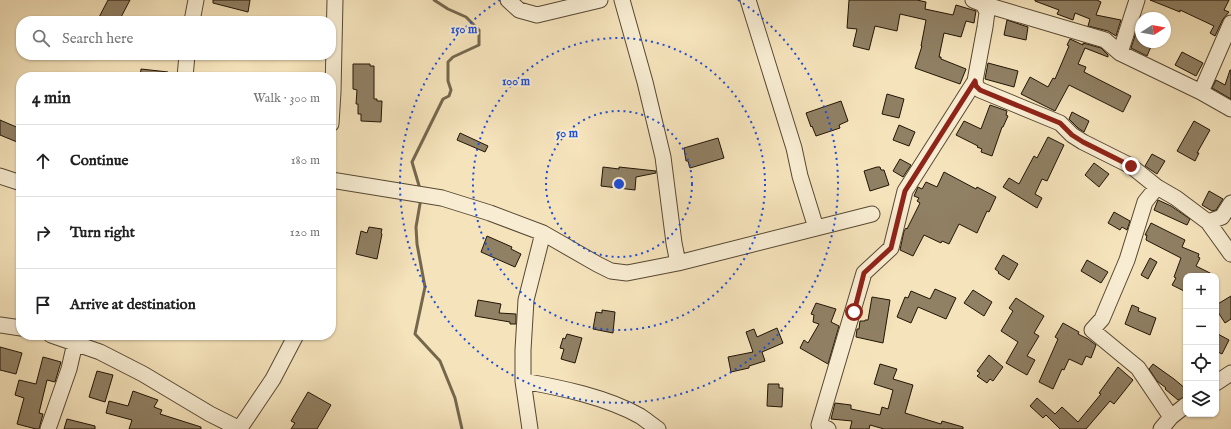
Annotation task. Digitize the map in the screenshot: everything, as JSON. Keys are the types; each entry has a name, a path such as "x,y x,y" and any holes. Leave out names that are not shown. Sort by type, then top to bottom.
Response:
{"street":[{"path":"193,16 196,0"},
{"path":"335,0 335,16"},
{"path":"508,0 519,10 537,15 600,0"},
{"path":"622,0 645,82 663,157 678,263"},
{"path":"748,0 794,148 800,176 816,228"},
{"path":"1120,53 1137,0"},
{"path":"978,2 1105,40 1120,53 1201,92 1231,109"},
{"path":"828,429 819,425 864,273 891,248 905,191 975,81 987,12 978,2"},
{"path":"1201,92 1231,23"},
{"path":"185,72 187,60"},
{"path":"333,72 334,60"},
{"path":"975,81 976,86 980,90 1060,123 1072,135 1083,142 1131,166 1157,187 1176,198 1208,222 1231,254"},
{"path":"0,176 16,181"},
{"path":"336,181 442,198 490,213 543,233 597,264 612,270 627,273 678,263 872,214"},
{"path":"1157,187 1145,202 1127,260 1102,319 1092,330 1138,368 1171,417"},
{"path":"1208,222 1222,217 1231,203"},
{"path":"530,429 523,381 526,300 543,233"},
{"path":"0,325 16,327"},
{"path":"66,340 100,352 143,374 236,428 273,379 293,340"},
{"path":"48,429 69,368 75,343"},
{"path":"1219,381 1231,373"},
{"path":"523,381 561,388 621,407 642,417 658,429"},
{"path":"1160,429 1171,417 1183,407"}],"building":[{"path":"108,0 130,0 122,16 100,16"},
{"path":"213,0 250,0 248,12 213,3"},
{"path":"849,0 917,0 926,2 925,9 953,15 956,5 976,11 974,23 966,21 961,37 944,33 939,57 966,69 960,84 915,68 922,46 926,20 900,14 897,31 875,26 869,50 853,46 857,29 847,28"},
{"path":"1035,0 1097,0 1101,2 1096,15 1121,20 1116,36 1108,31 1088,26 1090,19 1075,13 1073,20 1057,14 1059,10"},
{"path":"1150,0 1229,0 1224,10 1229,12 1223,19 1215,36 1210,33 1214,26 1180,10 1180,12"},
{"path":"1007,20 1028,27 1026,40 1004,35"},
{"path":"1135,36 1135,48 1150,48 1147,56 1131,48"},
{"path":"1070,39 1083,45 1083,43 1101,48 1108,55 1108,57 1085,48 1078,64 1086,67 1084,72 1131,96 1123,112 1069,85 1055,111 1021,94 1030,77 1048,87 1053,78 1055,79 1069,46 1067,45"},
{"path":"1182,52 1203,63 1196,76 1175,65"},
{"path":"988,63 1018,71 1014,87 985,79"},
{"path":"353,64 370,64 370,66 374,66 374,99 377,99 377,101 382,101 381,122 361,121 361,114 358,114 358,104 356,104 357,90 353,89"},
{"path":"141,69 168,72 141,72"},
{"path":"1230,70 1231,99 1212,88 1216,80 1225,85"},
{"path":"887,94 904,99 899,118 882,114"},
{"path":"841,101 848,121 839,125 840,128 816,136 806,113"},
{"path":"990,105 1007,111 1006,115 1008,116 1002,127 992,156 981,152 982,149 977,147 978,146 956,135 964,121 981,129"},
{"path":"1072,112 1089,121 1084,132 1069,119"},
{"path":"0,120 16,127 16,142 0,135"},
{"path":"1194,121 1210,130 1197,153 1199,153 1195,161 1177,151"},
{"path":"899,125 915,132 909,146 893,140"},
{"path":"460,133 488,146 485,152 457,140"},
{"path":"1048,137 1064,145 1047,181 1042,179 1035,194 1042,198 1037,208 1003,187 1009,178 1019,184 1034,156 1037,158"},
{"path":"718,138 724,158 690,168 688,161 686,161 684,148"},
{"path":"1152,154 1165,161 1157,174 1145,166"},
{"path":"900,159 911,165 903,177 893,171"},
{"path":"1094,163 1109,174 1099,187 1085,175"},
{"path":"603,167 619,169 619,167 656,171 656,173 636,177 635,190 601,186"},
{"path":"877,167 884,170 889,185 870,191 864,171"},
{"path":"944,172 976,189 977,187 996,197 989,212 987,211 977,233 959,224 949,244 942,241 941,243 924,235 913,256 900,250 904,231 906,228 907,229 920,203 917,201 919,198 914,196 918,187 922,189 926,182 937,187"},
{"path":"1209,191 1223,199 1216,210 1212,211 1202,205"},
{"path":"1158,200 1171,206 1190,219 1187,225 1154,210"},
{"path":"1114,212 1130,221 1127,230 1122,227 1120,230 1108,223"},
{"path":"1151,223 1185,240 1182,247 1199,254 1198,257 1200,258 1196,266 1210,273 1183,273 1183,290 1172,285 1176,278 1174,277 1181,258 1146,240 1147,235 1145,235"},
{"path":"369,227 382,229 377,259 356,254 361,231 367,233"},
{"path":"487,236 512,247 511,249 521,254 515,267 481,252"},
{"path":"1003,255 1018,264 1009,280 998,273 999,272 995,269"},
{"path":"1150,258 1157,262 1148,279 1141,275"},
{"path":"1087,260 1108,272 1101,283 1081,271"},
{"path":"935,289 956,298 946,319 918,307 911,323 897,317 905,297 908,298 911,291 930,299"},
{"path":"973,290 992,302 984,316 964,303"},
{"path":"1231,296 1231,319 1225,323 1219,314 1219,303"},
{"path":"872,297 890,300 883,343 856,337 860,321 868,320"},
{"path":"1016,298 1044,316 1034,333 1039,336 1027,356 1035,360 1027,375 1006,363 1018,342 1001,331 1013,311 1009,308"},
{"path":"478,300 501,304 499,313 516,314 516,324 475,316"},
{"path":"816,303 836,309 831,322 839,326 828,364 800,348 804,340 808,343 819,324 813,322 814,315 811,314"},
{"path":"1132,305 1139,308 1138,311 1156,318 1150,335 1125,324"},
{"path":"602,310 615,312 613,333 593,329 596,312 602,313"},
{"path":"1063,323 1079,332 1078,334 1096,345 1091,358 1086,356 1082,365 1069,359 1064,370 1062,369 1053,389 1039,382 1058,339 1055,337"},
{"path":"777,328 783,343 762,352 765,361 749,366 749,368 731,372 728,357 753,352 746,332 754,329 757,337"},
{"path":"567,334 582,338 575,363 561,359 564,349 560,348 563,338 565,339"},
{"path":"1219,335 1229,340 1222,354 1219,352"},
{"path":"0,347 22,353 16,374 0,370"},
{"path":"989,355 1003,367 993,381 990,379 987,383 977,376 980,373 977,371"},
{"path":"43,357 61,362 55,382 47,380 39,413 43,414 39,429 36,429 17,424 24,398 15,395 19,380 36,384"},
{"path":"880,364 897,369 893,379 913,385 905,413 941,424 942,421 963,427 963,429 884,429 870,425 869,429 850,429 852,421 831,419 835,403 851,405 851,409 880,415 882,407 888,409 893,390 874,384"},
{"path":"1153,364 1183,386 1183,398 1178,400 1157,381 1149,369"},
{"path":"1118,367 1133,380 1114,404 1110,401 1086,429 1060,429 1046,415 1043,418 1030,406 1037,398 1055,414 1062,407 1078,422 1101,394 1099,393"},
{"path":"97,371 113,375 105,402 89,397"},
{"path":"768,384 779,384 779,388 783,388 782,407 767,406"},
{"path":"133,391 158,400 154,407 162,410 160,414 201,427 201,429 129,429 132,420 106,413 109,401 128,406"},
{"path":"308,392 331,405 317,429 291,429 295,423 291,421"},
{"path":"67,419 95,426 95,429 64,429"}],"waterway":[{"path":"420,189 412,162 443,99 449,96 451,90 448,81 448,62 453,57 479,45 479,30 466,17 448,9 434,0"},
{"path":"421,198 416,227 417,244 425,287 415,334 440,361 455,398 462,429"}],"route":[{"path":"854,312 864,273 891,248 905,191 975,81 976,86 980,90 1060,123 1072,135 1083,142 1131,166"}]}
